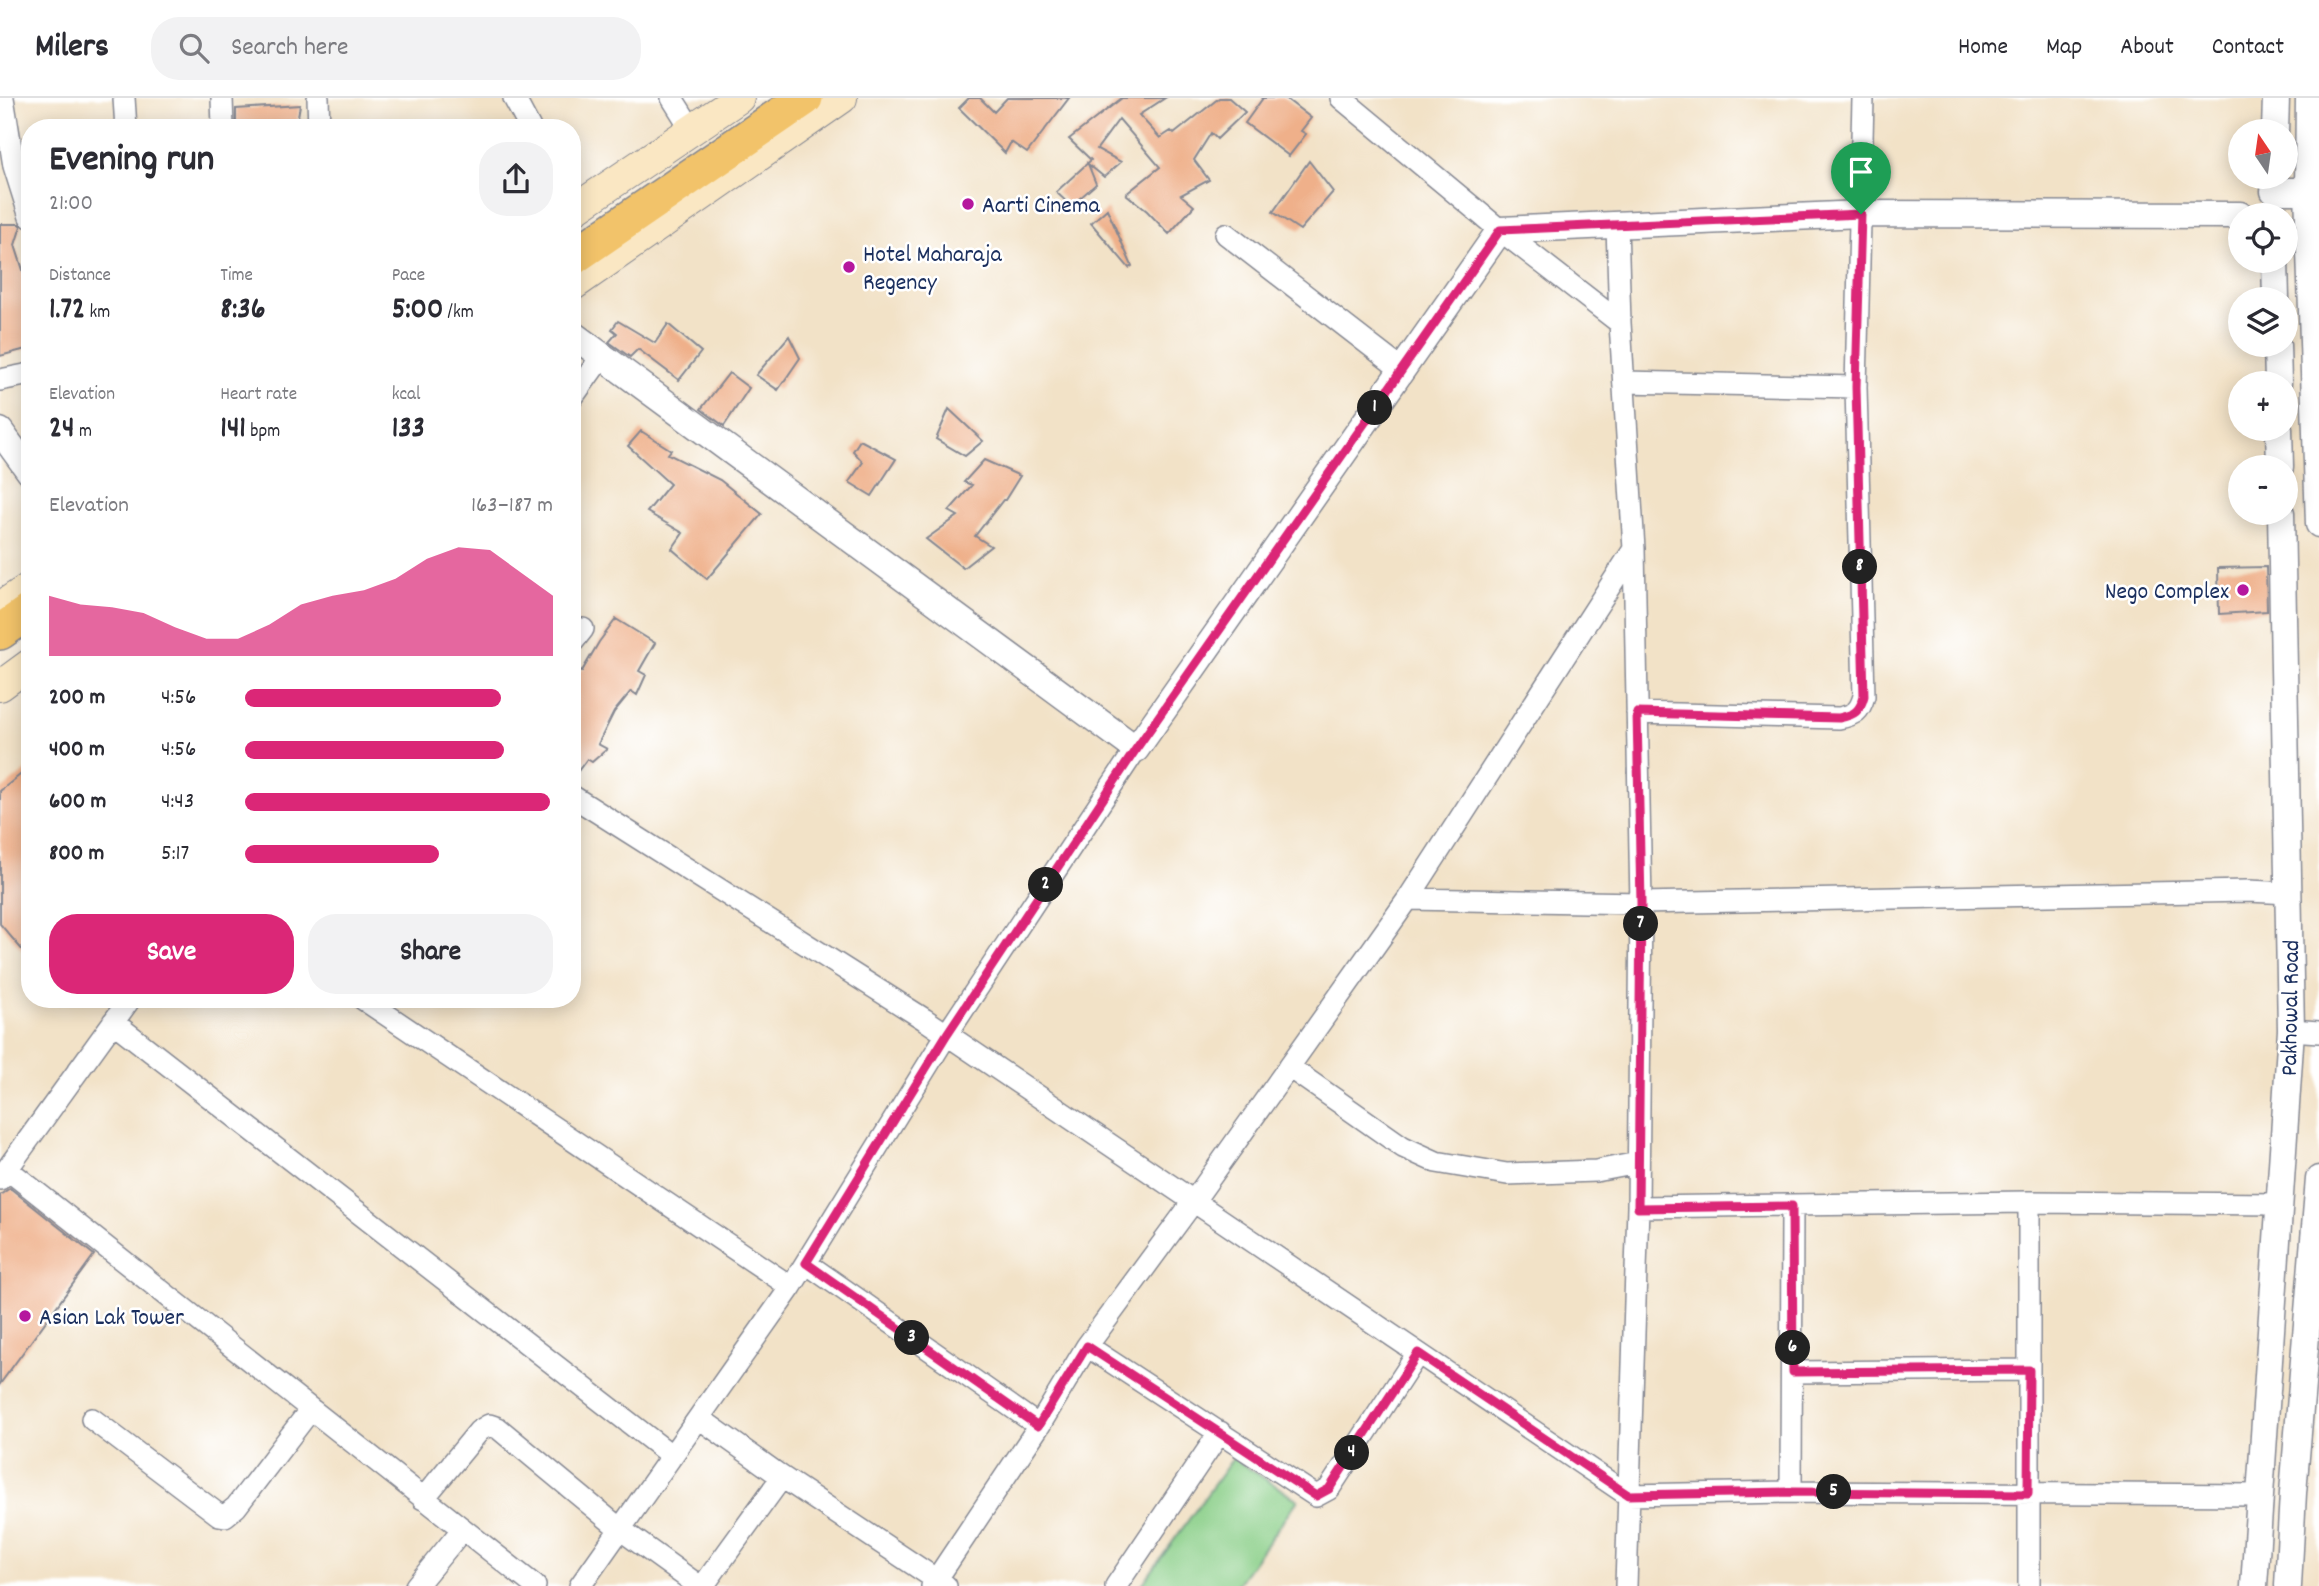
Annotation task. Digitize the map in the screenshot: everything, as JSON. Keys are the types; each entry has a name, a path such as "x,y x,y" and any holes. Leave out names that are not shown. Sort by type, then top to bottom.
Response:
{"main road":[{"path":"581,205 739,98"},
{"path":"581,231 775,98"},
{"path":"581,252 805,98"},
{"path":"581,280 842,98"},
{"path":"0,607 21,593"},
{"path":"0,632 21,617"},
{"path":"0,658 21,643"},
{"path":"0,687 21,671"}],"street":[{"path":"3,98 14,166 21,188"},
{"path":"124,98 125,119"},
{"path":"222,98 223,119"},
{"path":"318,98 319,119"},
{"path":"514,98 525,119"},
{"path":"672,98 692,130"},
{"path":"1341,98 1500,230 1620,323"},
{"path":"1637,713 1839,718 1854,715 1861,707 1864,696 1856,387 1863,98"},
{"path":"2275,119 2276,98"},
{"path":"2309,98 2305,203 2319,524"},
{"path":"2274,194 2305,203"},
{"path":"1500,230 1861,214 2228,215"},
{"path":"1617,225 1620,323 1634,549 1641,903 1638,1208 1626,1586"},
{"path":"579,1586 791,1287 947,1034 1136,749 1500,230"},
{"path":"1226,234 1402,370"},
{"path":"581,341 1136,749"},
{"path":"581,385 602,356"},
{"path":"0,380 21,376"},
{"path":"1625,382 1856,387"},
{"path":"0,431 21,460"},
{"name":"Pakhowal Road","path":"2254,1586 2291,1030 2281,525"},
{"path":"699,1418 938,1584 1087,1346 1193,1202 1408,899 1634,549"},
{"path":"581,802 947,1034 1628,1495 1791,1492 2258,1495"},
{"path":"1408,899 1641,903 2290,892"},
{"path":"123,1008 4,1174 311,1409 535,1586"},
{"path":"376,1008 791,1287"},
{"path":"113,1022 672,1456"},
{"path":"2291,1030 2319,1032"},
{"path":"1289,1067 1403,1147 1436,1162 1507,1174 1596,1171 1638,1163"},
{"path":"2288,1586 2293,1493 2314,1296 2319,1179"},
{"path":"1638,1208 2029,1202 2280,1204"},
{"path":"2029,1202 2029,1586"},
{"path":"1791,1492 1792,1206"},
{"path":"806,1263 1038,1426"},
{"path":"1087,1346 1316,1496 1329,1489 1418,1353"},
{"path":"1793,1372 2029,1370"},
{"path":"92,1419 225,1516 236,1507 311,1409"},
{"path":"423,1499 479,1431 489,1425 498,1427 620,1529 701,1586 782,1477"},
{"path":"1116,1586 1220,1432"},
{"path":"416,1586 462,1530"}],"green space":[{"path":"1233,1458 1298,1500 1236,1586 1141,1586"}],"building":[{"path":"969,98 980,98 994,112 1007,98 1069,98 1027,153 1011,142 1005,153 959,108"},
{"path":"1122,98 1165,98 1139,115 1160,138 1171,131 1174,134 1219,98 1229,98 1245,112 1217,139 1211,133 1194,160 1209,180 1181,195 1194,206 1169,234 1126,194 1160,167 1119,119 1097,149 1121,162 1104,177 1088,164 1096,184 1071,206 1056,192 1091,160 1069,139"},
{"path":"1263,98 1285,98 1311,118 1301,131 1306,134 1289,156 1245,123"},
{"path":"300,105 298,119 236,119 236,109"},
{"path":"1309,161 1333,192 1300,230 1273,212"},
{"path":"1107,209 1132,266 1129,268 1091,223"},
{"path":"0,224 19,224 21,226 15,245 21,264 21,350 0,356"},
{"path":"618,321 655,343 668,324 701,352 679,380 638,349 630,357 609,342 617,333 612,329"},
{"path":"789,336 800,358 778,390 756,375"},
{"path":"729,373 749,388 724,426 701,409"},
{"path":"949,409 983,441 965,456 936,439"},
{"path":"641,431 671,450 668,454 720,480 762,514 707,579 672,549 683,533 647,512 670,484 628,446"},
{"path":"860,440 896,459 872,496 849,482 863,462 853,451"},
{"path":"984,460 1020,476 1005,500 975,536 991,546 963,568 926,539 958,516 949,511 972,485 964,482"},
{"name":"Nego Complex","path":"2266,567 2267,611 2219,614 2218,568"},
{"path":"616,619 655,643 639,671 646,675 637,695 631,691 614,712 598,744 607,749 592,762 587,759 581,767 581,670"},
{"path":"21,774 21,948 0,924 0,791"},
{"name":"Asian Lak Tower","path":"10,1188 94,1255 0,1384 0,1195"}],"place":[{"name":"Aarti Cinema","path":"968,204"},
{"name":"Hotel Maharaja Regency","path":"849,267"},
{"name":"Nego Complex","path":"2243,590"},
{"name":"Asian Lak Tower","path":"25,1316"}],"route":[{"path":"1861,214 1856,387 1864,696 1861,707 1854,715 1839,718 1637,713 1641,903 1638,1208 1792,1206 1793,1372 2029,1370 2028,1494 1791,1492 1628,1495 1418,1353 1329,1489 1316,1496 1087,1346 1038,1426 806,1263 947,1034 1136,749 1500,230 1861,214"}]}
